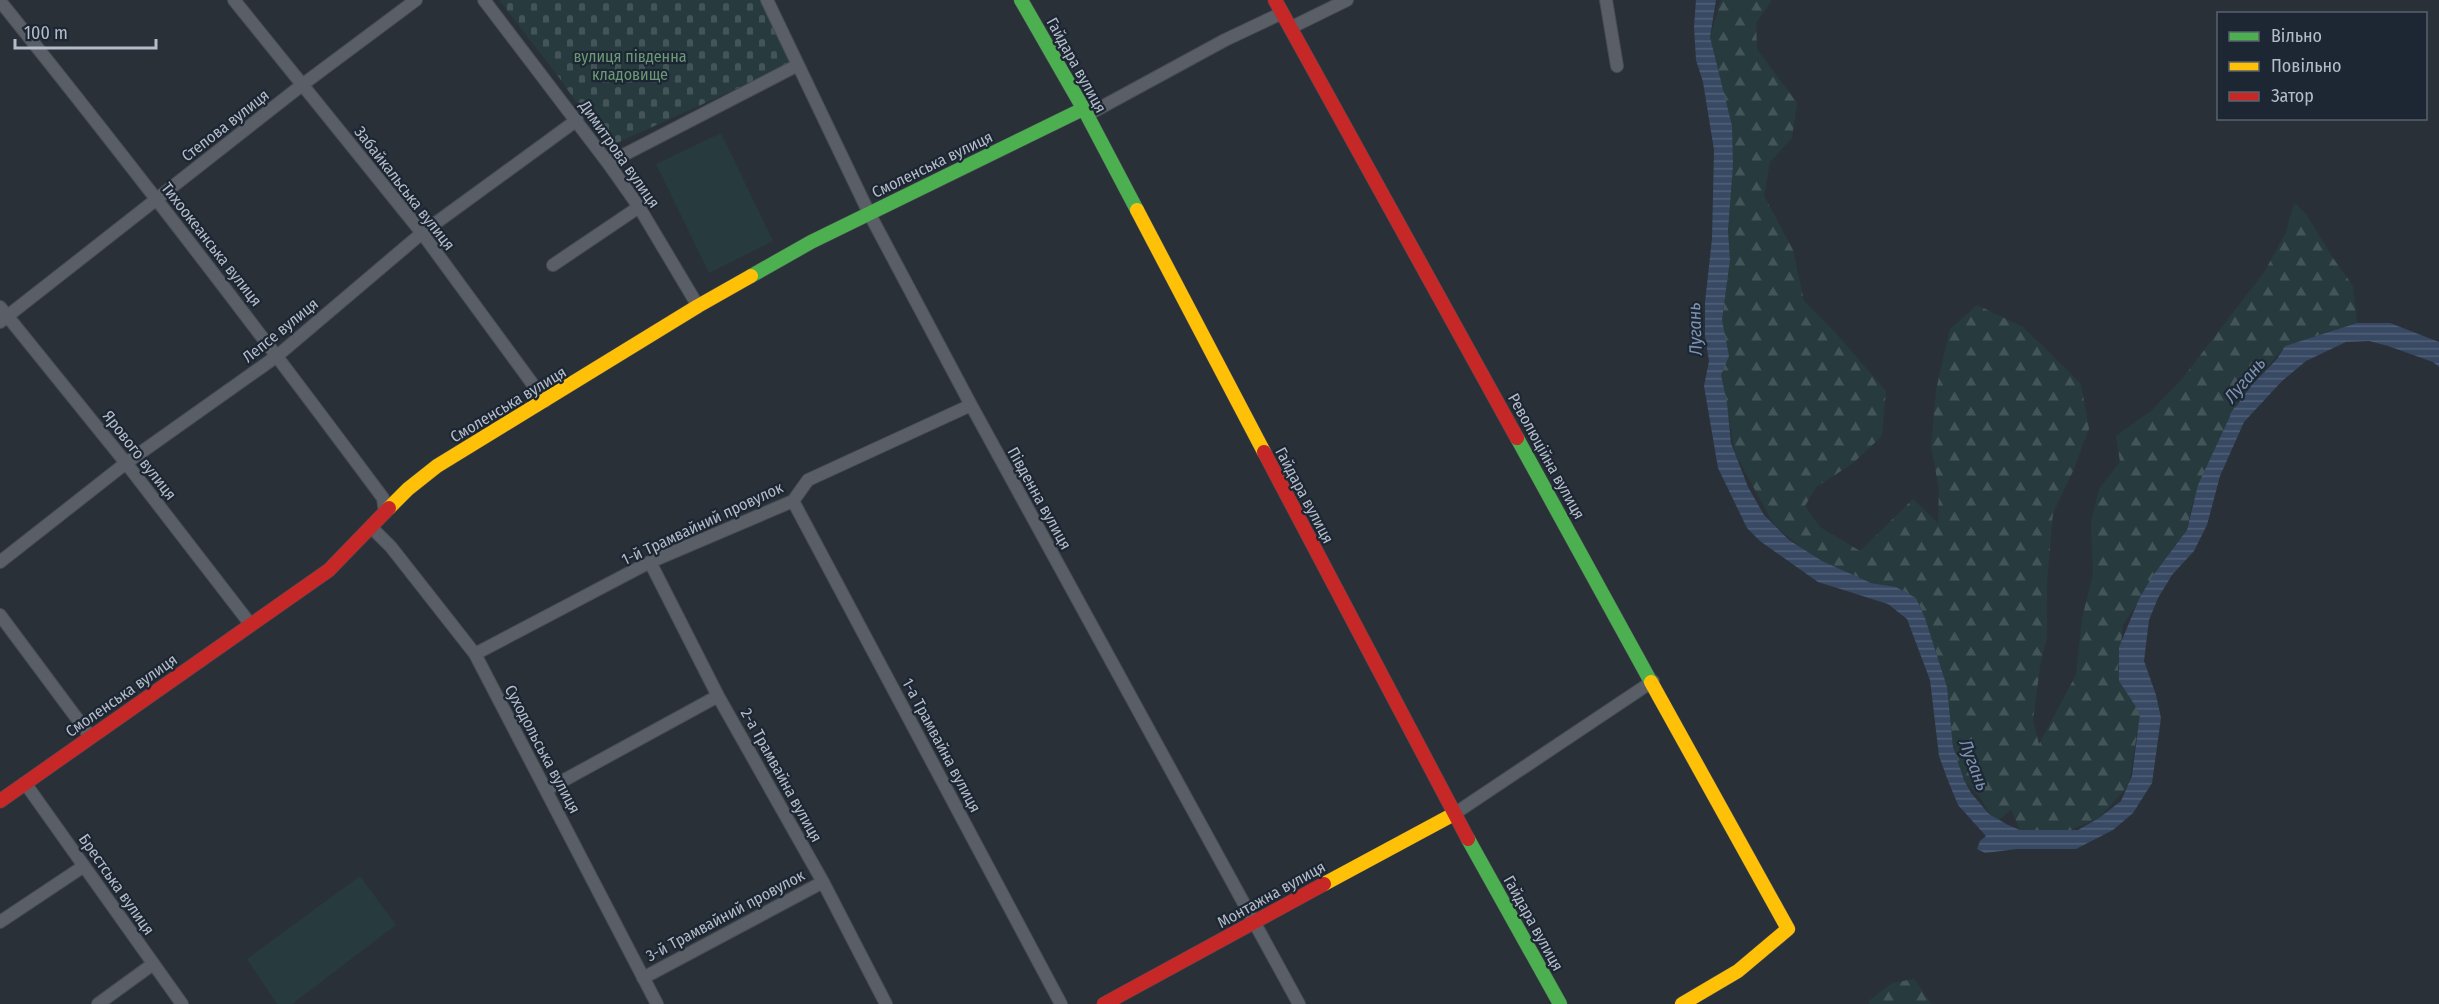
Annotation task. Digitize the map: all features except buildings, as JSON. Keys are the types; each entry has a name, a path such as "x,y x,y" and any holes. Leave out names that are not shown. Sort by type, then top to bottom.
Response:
{"street":[{"name":"Забайкальська вулиця","path":"234,0 422,233 545,401"},
{"name":"Степова вулиця","path":"3,315 158,200 303,85 416,0"},
{"name":"Димитрова вулиця","path":"484,0 578,120 639,207 698,306"},
{"name":"Південна вулиця","path":"767,0 869,213 971,405 1299,1004"},
{"name":"Гайдара вулиця","path":"1021,0 1085,112 1455,814 1560,1004"},
{"name":"Революційна вулиця","path":"1275,0 1788,929 1727,980 1682,1004"},
{"path":"1290,28 1347,0"},
{"path":"1606,0 1617,66"},
{"name":"Тихоокеанська вулиця","path":"0,2 158,200 277,356 383,498 385,513"},
{"path":"1085,112 1282,13"},
{"path":"608,163 798,65"},
{"name":"Смоленська вулиця","path":"0,801 329,570 420,477 698,306 811,242 1085,112"},
{"name":"Лепсе вулиця","path":"0,562 126,463 277,356 422,233 578,120"},
{"path":"553,265 639,207"},
{"name":"Ярового вулиця","path":"3,315 126,463 251,626"},
{"name":"1-й Трамвайний провулок","path":"475,654 650,562 793,501 808,480 971,405"},
{"name":"1-а Трамвайна вулиця","path":"793,501 1061,1004"},
{"name":"Суходольська вулиця","path":"372,528 391,547 475,654 657,1004"},
{"name":"2-а Трамвайна вулиця","path":"650,562 718,696 823,882 886,1004"},
{"path":"0,615 90,736"},
{"path":"1455,814 1653,681"},
{"path":"546,790 718,696"},
{"name":"Брестська вулиця","path":"25,783 182,1004"},
{"name":"Монтажна вулиця","path":"1104,1004 1455,814"},
{"path":"0,922 84,866"},
{"name":"3-й Трамвайний провулок","path":"643,978 823,882"},
{"path":"98,1004 153,964"}],"green space":[{"name":"вулиця південна кладовище","path":"499,0 760,0 791,64 608,147 558,76"},
{"path":"1721,0 1772,0 1756,23 1757,49 1797,103 1792,138 1770,162 1764,196 1793,250 1804,301 1834,331 1886,391 1882,436 1852,464 1816,487 1805,506 1820,527 1860,551 1913,499 1938,523 1939,489 1931,447 1936,390 1950,329 1977,305 2023,327 2081,384 2089,429 2073,471 2053,513 2047,582 2047,636 2040,667 2033,721 2039,744 2076,675 2082,618 2093,575 2091,522 2099,489 2120,462 2116,436 2152,410 2182,379 2265,271 2286,232 2294,203 2306,214 2353,286 2357,323 2285,346 2241,399 2192,504 2187,530 2123,625 2118,669 2140,713 2129,785 2099,818 2068,831 2020,830 2011,809 1999,820 1990,814 1979,796 1965,782 1953,747 1947,687 1925,618 1916,598 1896,587 1871,583 1822,561 1802,548 1774,525 1735,453 1721,375 1722,320 1730,260 1719,77 1710,37"},
{"path":"721,133 773,241 709,273 656,164"},
{"path":"360,876 396,925 292,1004 277,1004 247,959"},
{"path":"1914,979 1932,1004 1869,1004 1870,1000 1892,983"}],"water":[{"path":"1696,0 1716,0 1710,37 1732,126 1733,165 1728,230 1730,260 1722,320 1729,356 1721,375 1727,403 1731,443 1748,487 1764,515 1789,540 1822,561 1871,583 1896,587 1916,598 1925,618 1947,687 1953,747 1964,780 1971,793 1989,814 2008,825 2020,830 2078,830 2121,801 2132,776 2140,713 2119,681 2119,647 2139,599 2152,577 2187,530 2198,485 2232,412 2252,385 2277,359 2285,346 2357,323 2390,323 2439,342 2439,367 2433,362 2388,346 2369,341 2346,342 2306,361 2282,381 2244,422 2220,476 2207,525 2194,551 2172,575 2158,598 2149,620 2144,661 2161,718 2152,783 2133,813 2113,830 2076,849 2017,849 1985,853 1977,849 1980,841 1986,836 1958,805 1947,778 1939,756 1930,680 1907,619 1888,604 1818,582 1760,541 1747,528 1718,468 1704,386 1709,361 1705,336 1705,302 1712,239 1714,150 1703,82 1696,60 1694,27"}],"traffic: fast":[{"path":"1021,0 1087,115 1137,210"},
{"path":"751,276 811,242 1083,109"},
{"path":"1517,438 1651,682"},
{"path":"1468,839 1560,1004"}],"traffic: slow":[{"path":"1137,210 1264,452"},
{"path":"389,508 437,466 751,276"},
{"path":"1651,682 1788,929 1738,971 1682,1004"},
{"path":"1324,884 1454,814"}],"traffic: jam":[{"path":"1275,0 1517,438"},
{"path":"1264,452 1468,839"},
{"path":"0,801 329,570 389,508"},
{"path":"1104,1004 1324,884"}],"water label":[{"name":"Лугань","path":"1695,329"},
{"name":"Лугань","path":"2245,380"},
{"name":"Лугань","path":"1974,765"}]}
